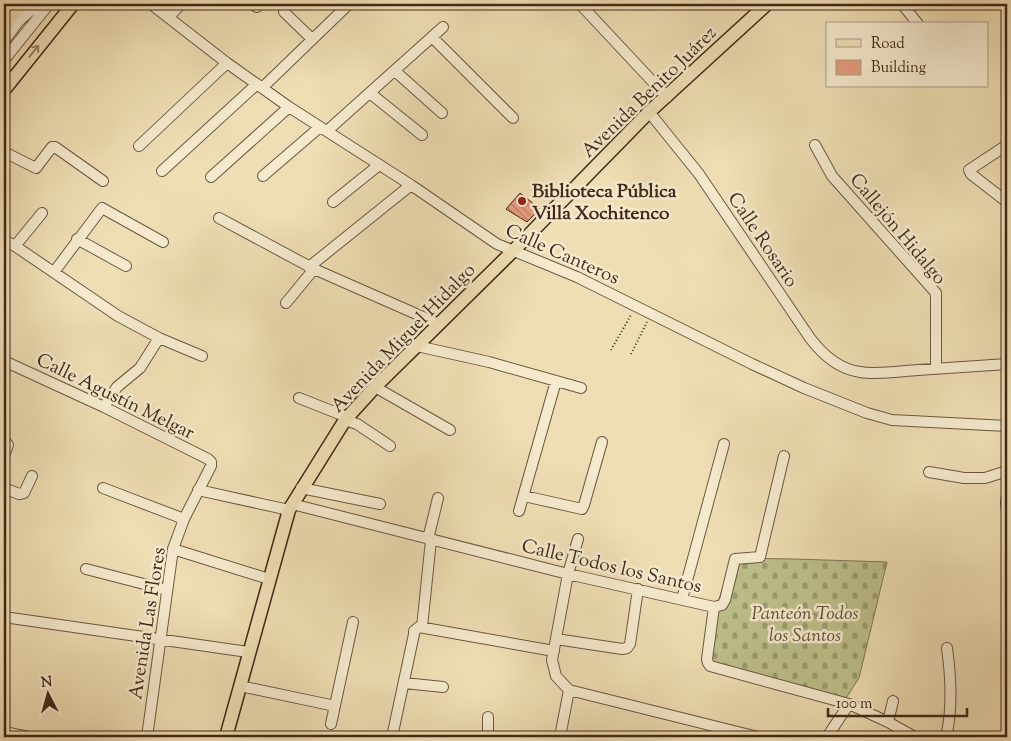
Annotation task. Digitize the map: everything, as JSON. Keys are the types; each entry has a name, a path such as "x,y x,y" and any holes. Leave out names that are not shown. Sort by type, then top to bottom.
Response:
{"main road":[{"path":"4,27 22,4"},
{"path":"4,90 72,4"},
{"name":"Avenida Benito Juárez","path":"514,250 649,112 767,4"},
{"name":"Avenida Miguel Hidalgo","path":"226,737 248,652 290,507 301,488 346,418 374,387 514,250"}],"street":[{"path":"4,41 19,21 38,4"},
{"path":"4,60 49,4"},
{"name":"Calle Canteros","path":"151,4 227,63 289,107 411,185 497,244 577,276 752,364 804,388 867,413 892,420 1007,426"},
{"path":"169,17 181,4"},
{"path":"162,171 260,86 349,4"},
{"path":"580,4 667,97"},
{"path":"902,4 916,22"},
{"path":"284,12 312,39"},
{"path":"263,176 370,93 443,27"},
{"path":"432,36 513,118"},
{"path":"139,146 227,63"},
{"path":"395,71 442,113"},
{"path":"370,93 422,135"},
{"path":"211,177 289,107"},
{"name":"Calle Rosario","path":"649,112 699,174 819,350 844,367 860,372 896,372 936,368"},
{"name":"Callejón Hidalgo","path":"815,145 832,176 936,293 936,368"},
{"path":"1007,145 969,170 971,174 1007,202"},
{"path":"4,152 36,168 52,147 55,147 103,181"},
{"path":"333,202 380,165"},
{"path":"286,303 311,268 411,185"},
{"path":"54,272 77,239 103,208 163,242"},
{"path":"15,246 42,213"},
{"path":"219,218 311,268 439,324"},
{"path":"77,239 126,266"},
{"path":"4,240 118,316 159,338 202,356"},
{"path":"104,407 117,387 140,368 159,338"},
{"path":"417,346 489,362 581,388"},
{"name":"Calle Agustín Melgar","path":"4,361 104,407 211,462"},
{"path":"936,368 1007,364"},
{"path":"520,511 556,381"},
{"path":"374,387 450,430"},
{"path":"299,398 346,418 390,446"},
{"path":"4,440 8,445 4,456"},
{"path":"524,496 578,509 582,508 602,442"},
{"path":"682,599 724,444"},
{"path":"714,607 722,605 725,600 735,560 760,557 784,456"},
{"name":"Avenida Las Flores","path":"147,737 173,549 184,519 211,466 211,462"},
{"path":"929,472 964,478 985,478 1007,471"},
{"path":"4,488 19,494 24,493 32,476"},
{"path":"103,488 184,519"},
{"path":"301,488 380,504"},
{"name":"Calle Todos los Santos","path":"198,490 290,507 714,607 707,654 708,663 714,667 849,704 915,737"},
{"path":"1007,495 1007,512"},
{"path":"396,737 404,682 414,634 419,628 429,540 438,498"},
{"path":"578,539 568,574 552,660 553,671 569,690 758,737"},
{"path":"173,549 269,579"},
{"path":"86,568 167,590"},
{"path":"556,639 622,649 627,648 630,644 638,589"},
{"path":"4,617 248,652"},
{"path":"331,724 353,622"},
{"path":"419,628 554,650"},
{"path":"946,648 950,669 950,695 949,722 946,737"},
{"path":"404,682 443,687"},
{"path":"240,686 335,706"},
{"path":"560,737 569,690"},
{"path":"888,722 892,701"},
{"path":"827,737 849,704"},
{"path":"488,717 488,737"},
{"path":"4,732 29,737"}],"path":[{"path":"612,350 635,306"},
{"path":"631,354 651,314"}],"green space":[{"name":"Panteón Todos los Santos","path":"734,558 887,562 859,678 844,701 708,663 714,607 719,599"}],"building":[{"name":"Biblioteca Pública Villa Xochitenco","path":"520,193 540,209 527,222 506,209"}],"place":[{"name":"Biblioteca Pública Villa Xochitenco","path":"522,201"}]}
